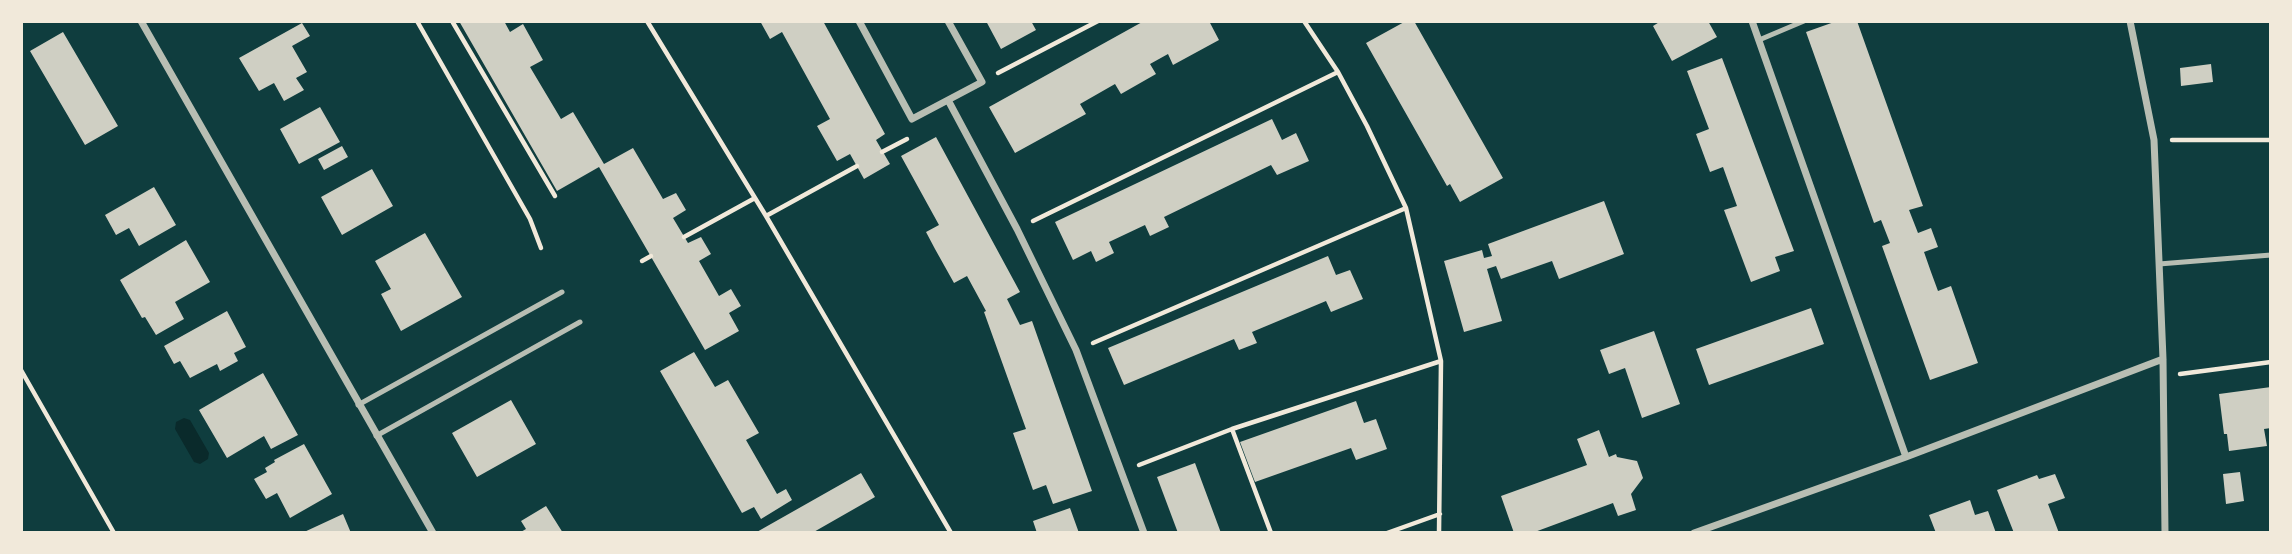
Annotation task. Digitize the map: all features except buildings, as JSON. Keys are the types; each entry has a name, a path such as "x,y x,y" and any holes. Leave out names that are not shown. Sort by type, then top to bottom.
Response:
{"street":[{"path":"141,21 433,533"},
{"path":"859,21 912,119 982,82 948,21"},
{"path":"1752,21 1906,457"},
{"path":"2130,21 2154,139 2163,359 2165,533"},
{"path":"948,100 1017,229 1076,351 1144,533"},
{"path":"1694,533 1906,457 2163,359"}],"lane":[{"path":"1759,40 1804,21"},
{"path":"2159,264 2271,255"},
{"path":"358,405 562,292"},
{"path":"376,436 580,323"}],"path":[{"path":"417,21 530,219 541,248"},
{"path":"452,21 555,195"},
{"path":"647,21 766,216 951,533"},
{"path":"982,82 1098,21"},
{"path":"1304,21 1338,72 1406,208 1441,361 1439,533"},
{"path":"1017,229 1338,72"},
{"path":"2154,139 2271,140"},
{"path":"766,216 857,166"},
{"path":"684,237 755,198"},
{"path":"1076,351 1406,208"},
{"path":"642,261 651,256"},
{"path":"1122,472 1233,429 1441,361"},
{"path":"2162,377 2271,362"},
{"path":"21,370 114,533"},
{"path":"1233,429 1271,533"},
{"path":"1387,533 1440,514"}],"water":[{"path":"184,418 190,420 209,453 208,459 200,464 194,462 175,429 176,422"}]}
